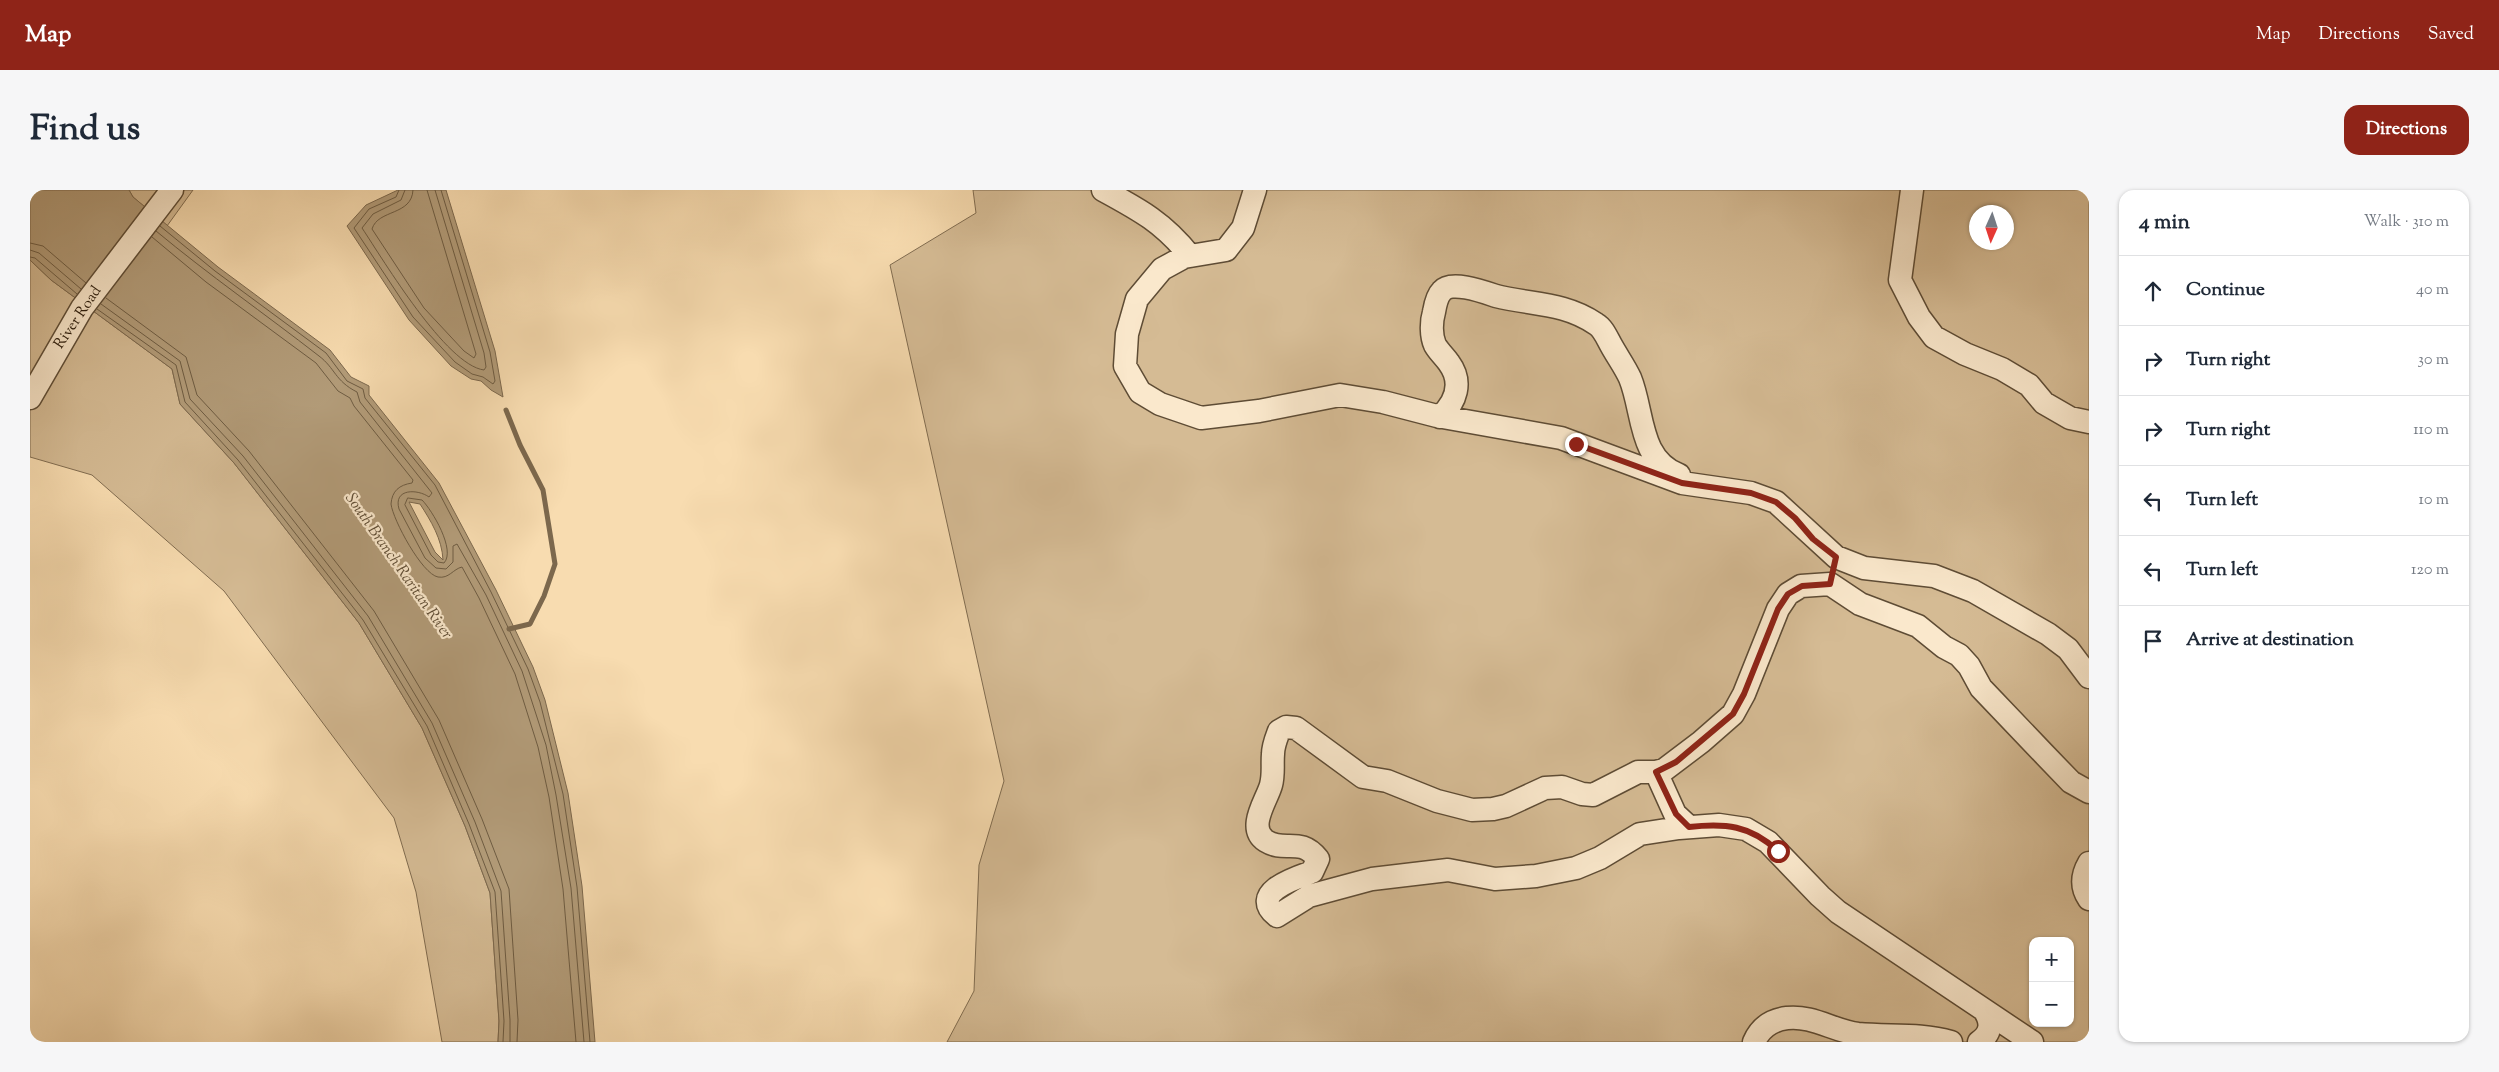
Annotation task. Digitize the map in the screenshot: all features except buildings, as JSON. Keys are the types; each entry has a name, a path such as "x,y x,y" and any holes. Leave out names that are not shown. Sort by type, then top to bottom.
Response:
{"street":[{"path":"1103,190 1143,211 1170,232 1190,256"},
{"path":"1255,190 1243,228 1226,250 1190,256 1162,269 1137,299 1127,334 1125,366 1140,392 1160,404 1202,418 1259,411 1340,395 1383,402 1440,417 1560,438 1682,483 1751,493 1776,502 1795,518 1813,539 1836,557 1864,568 1934,576 1973,591 2048,634 2068,649 2089,677"},
{"path":"1912,190 1900,280 1919,317 1934,337 1965,354 2002,369 2029,385 2044,403 2070,418 2089,422"},
{"name":"River Road","path":"30,398 53,354 82,308 168,195"},
{"path":"1440,417 1454,402 1457,390 1451,365 1436,346 1433,338 1432,320 1441,291 1450,286 1519,302 1555,305 1578,313 1599,325 1630,379 1643,429 1651,450 1660,463 1671,472 1728,490"},
{"path":"1830,584 1836,557"},
{"path":"2032,1042 1838,912 1768,842 1746,829 1719,826 1689,827 1640,834 1600,858 1576,868 1536,876 1495,879 1448,870 1406,874 1330,889 1309,896 1278,916 1270,910 1268,901 1271,893 1283,883 1312,872 1318,859 1311,850 1302,846 1279,845 1266,841 1258,832 1258,819 1272,785 1275,742 1279,731 1286,727 1296,728 1311,737 1341,763 1362,777 1386,781 1437,801 1472,810 1506,806 1545,788 1562,787 1582,794 1592,794 1633,773 1656,772 1676,762 1733,714 1744,694 1778,609 1788,594 1802,586 1830,584 1860,604 1918,626 1944,648 1959,655 1969,666 1981,688 2071,782 2089,792"},
{"path":"1656,772 1676,814 1689,827"},
{"path":"2089,863 2083,880 2085,892 2089,899"},
{"path":"1979,1042 1987,1034 1990,1026 1990,1019 1984,1010"},
{"path":"1754,1042 1758,1032 1770,1023 1787,1018 1812,1020 1858,1034 1915,1035 1951,1042"}],"shaded area":[{"path":"129,190 193,190 167,226 133,197"},
{"path":"973,190 2089,190 2089,1042 947,1042 974,991 979,865 1004,781 890,265 976,213"},
{"path":"30,260 51,280 172,369 180,404 234,463 359,623 422,728 465,826 490,893 499,1021 498,1042 442,1042 416,892 394,818 224,591 92,475 30,457"}],"water":[{"name":"South Branch Raritan River","path":"30,190 129,190 133,197 218,267 330,350 351,377 369,386 369,395 439,483 496,590 533,667 545,700 568,793 582,886 595,1042 498,1042 499,1021 490,893 465,826 422,728 359,623 234,463 180,404 172,369 51,280 30,260","holes":["409,502 420,504 438,538 443,560 435,552"]},
{"path":"398,190 446,190 495,351 503,397 481,381 471,379 451,366 409,320 347,226 366,205"}],"waterway":[{"path":"506,410 520,445 543,490 555,564 544,596 530,624 509,629"}],"route":[{"path":"1576,444 1645,471 1682,483 1751,493 1776,502 1795,518 1813,539 1836,557 1830,584 1802,586 1788,594 1778,609 1744,694 1733,714 1676,762 1664,770 1656,772 1658,780 1676,814 1689,827 1719,826 1746,829 1768,842 1778,851"}]}
